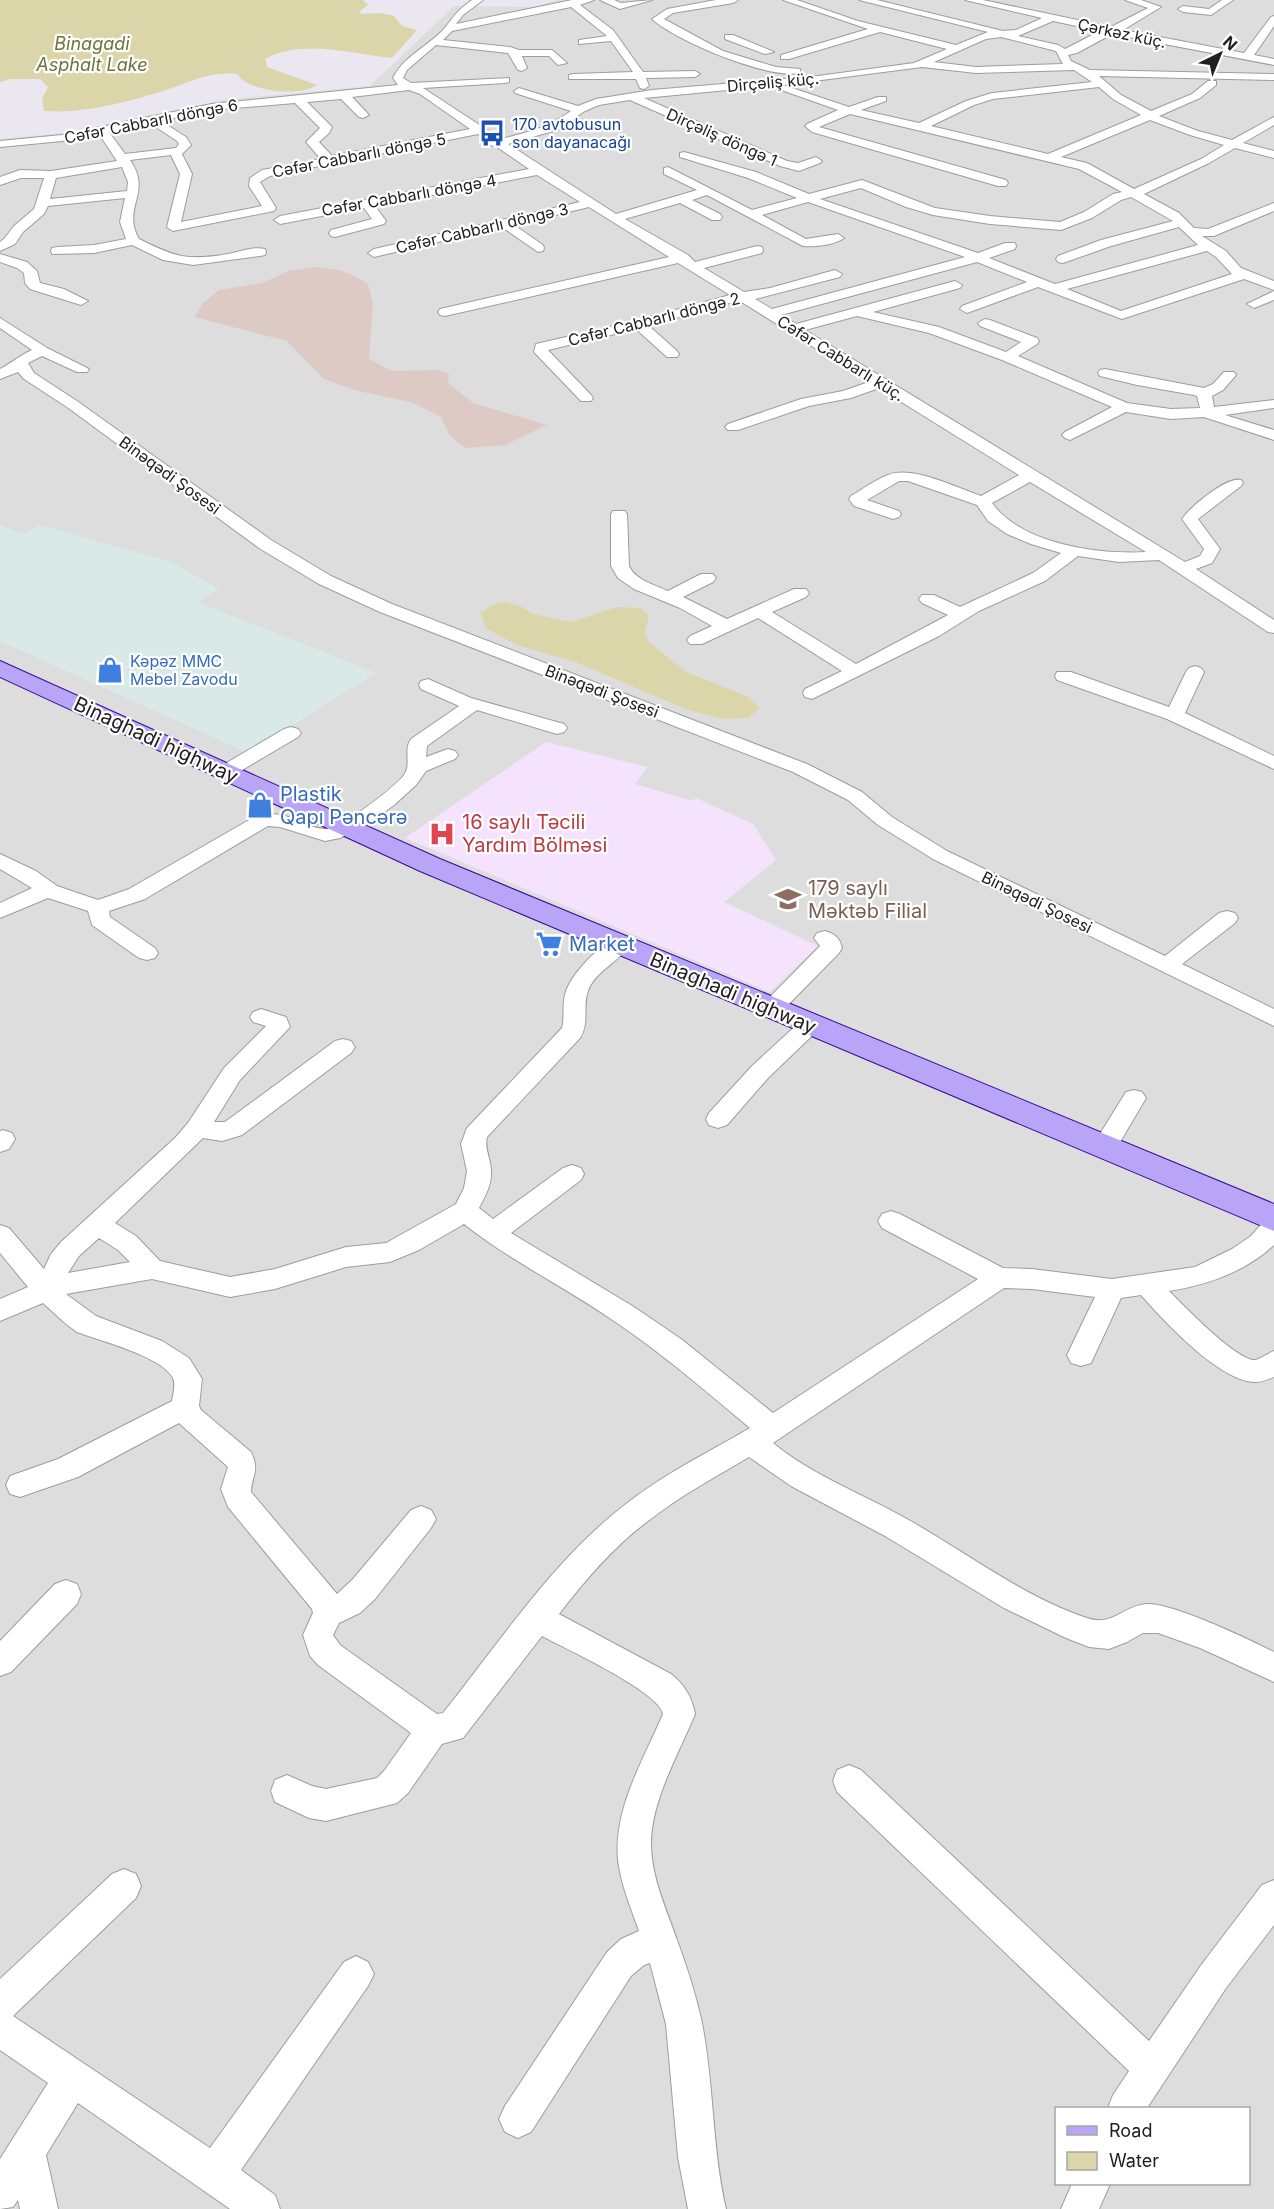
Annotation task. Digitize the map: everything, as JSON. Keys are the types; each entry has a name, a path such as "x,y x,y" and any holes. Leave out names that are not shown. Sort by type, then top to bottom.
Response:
{"main road":[{"name":"Binaghadi highway","path":"0,668 348,829 771,1009 1274,1218"}],"street":[{"path":"409,87 398,78 399,74 448,30 452,20 478,0"},
{"path":"448,30 589,0"},
{"path":"605,0 620,6 647,0"},
{"path":"734,0 670,11 657,19 719,53 775,70 829,70"},
{"path":"788,0 879,29 956,48"},
{"path":"864,0 1054,47 1063,53 1064,59 1088,73 1117,97 1151,116 1177,128 1274,155"},
{"path":"991,5 1001,0"},
{"path":"1128,0 1156,7 1212,12 1228,0"},
{"path":"1183,9 1199,0"},
{"name":"Çərkəz küç.","path":"970,2 1274,62"},
{"path":"572,3 603,25 636,67 645,86 652,93"},
{"path":"1063,53 1112,31 1156,7"},
{"name":"Dirçəliş küç.","path":"496,144 556,127 579,110 596,102 652,93 771,83 922,64 988,35 1024,32 1059,9"},
{"path":"806,19 827,14"},
{"path":"785,57 922,15"},
{"path":"1247,57 1272,25"},
{"path":"729,37 753,47 842,75"},
{"path":"583,42 612,38"},
{"path":"753,47 778,41"},
{"path":"435,42 489,53 552,53 562,63"},
{"path":"789,44 807,50"},
{"path":"515,53 522,68"},
{"path":"922,64 960,69 1014,64 1075,67"},
{"path":"1088,73 1274,77"},
{"path":"573,77 695,74"},
{"name":"Cəfər Cabbarlı döngə 6","path":"0,144 48,140 197,110 409,87 505,80"},
{"path":"771,83 848,110 1083,166 1186,227 1226,259 1236,271 1274,286"},
{"path":"1049,158 1196,96 1212,83"},
{"path":"918,128 970,103 992,96 1101,84"},
{"name":"Cəfər Cabbarlı küç.","path":"409,87 424,92 496,144 1162,555 1274,628"},
{"path":"721,87 740,100"},
{"path":"519,91 579,110"},
{"path":"580,93 596,102"},
{"path":"344,95 363,115"},
{"name":"Dirçəliş döngə 1","path":"631,96 784,164 799,167 816,161"},
{"path":"297,98 326,127 325,131 312,142 329,160"},
{"path":"882,99 848,110 812,126 816,130 1002,183"},
{"path":"152,119 185,145 176,156 186,169 186,174 173,227 173,260"},
{"path":"841,177 921,208 978,219 1061,226 1088,215 1117,197 1151,188 1205,161 1274,120"},
{"path":"102,130 132,172 135,180 124,221 134,241 173,260 195,261 260,252"},
{"name":"Cəfər Cabbarlı döngə 5","path":"173,227 197,223 218,214 270,208 254,181 257,177 278,170 478,131"},
{"path":"0,181 20,174 51,175 123,160 178,152"},
{"path":"684,155 752,175 809,199 979,258 1122,315 1243,275"},
{"path":"1205,161 1223,166"},
{"name":"Cəfər Cabbarlı döngə 4","path":"280,220 539,171"},
{"path":"668,171 803,242 811,243 838,238"},
{"path":"0,247 10,241 18,229 36,215 43,203 51,175"},
{"path":"751,214 862,184"},
{"path":"615,218 708,191"},
{"path":"43,203 133,194"},
{"path":"921,208 936,197"},
{"path":"88,198 92,214"},
{"path":"681,199 716,217"},
{"name":"Cəfər Cabbarlı döngə 3","path":"374,253 591,203"},
{"path":"335,233 380,221 367,204"},
{"path":"1063,259 1106,243 1186,227 1210,233 1274,207"},
{"path":"847,228 864,219"},
{"path":"197,223 211,237"},
{"path":"505,224 538,248"},
{"path":"1088,235 1106,243"},
{"path":"57,251 113,247 134,241"},
{"path":"770,314 979,258 1010,246"},
{"path":"1056,288 1115,270 1210,246"},
{"path":"445,312 757,250"},
{"path":"0,258 30,271 32,283 35,286 59,292 81,302"},
{"name":"Cəfər Cabbarlı döngə 2","path":"586,398 542,352 541,347 639,324 718,301 744,297 835,274"},
{"path":"967,309 1039,282"},
{"path":"794,329 955,285"},
{"path":"1254,304 1274,295"},
{"path":"858,312 934,330 1007,357 1129,408 1171,414 1274,404"},
{"path":"898,321 892,326 893,329 912,338"},
{"path":"0,322 42,351 82,369"},
{"path":"985,323 1032,341 1007,357"},
{"path":"639,324 672,354"},
{"path":"0,375 20,364 22,360 42,351"},
{"name":"Binəqədi Şosesi","path":"20,364 29,376 72,404 265,544 325,580 386,608 801,768 848,792 885,821 940,855 1274,1018"},
{"path":"1105,373 1204,394 1218,387 1229,375"},
{"path":"1036,388 1060,380"},
{"path":"734,427 806,402 846,395 880,383"},
{"path":"1204,394 1208,412 1229,423 1274,435"},
{"path":"1129,408 1143,419 1164,428"},
{"path":"1070,435 1129,408"},
{"path":"983,502 1016,482 1031,476"},
{"path":"893,514 860,503 857,499 893,478 910,477 983,502 987,512 1009,528 1046,545 1073,552 1146,557 1162,555"},
{"path":"1183,569 1206,559 1212,549 1190,519 1235,483"},
{"path":"619,514 620,566 624,574 640,585 726,626"},
{"path":"812,693 933,632 960,614 1039,577 1073,552"},
{"path":"669,597 707,578"},
{"path":"696,640 800,593"},
{"path":"928,599 960,614"},
{"path":"759,611 855,671"},
{"path":"1174,715 1195,672"},
{"path":"1064,676 1174,715 1274,763"},
{"path":"428,686 449,696 557,728"},
{"path":"0,860 29,876 49,891 98,907 137,894 263,820 285,819 325,835 335,835 348,829 412,780 418,767 416,748 418,743 474,704"},
{"path":"225,772 291,733"},
{"path":"418,767 448,755"},
{"path":"0,911 35,894 49,891"},
{"path":"98,907 100,920 147,953"},
{"path":"1167,966 1227,918"},
{"path":"771,1009 831,948 830,942 825,938"},
{"path":"0,1311 48,1289 77,1280 152,1269 230,1287 275,1279 346,1257 373,1256 390,1252 465,1211 477,1188 479,1171 473,1144 476,1134 572,1032 576,1024 575,998 578,988 619,945"},
{"path":"48,1289 60,1261 96,1224 184,1144 197,1129 232,1074 279,1027 278,1022 261,1017"},
{"path":"718,1119 760,1072 810,1025"},
{"path":"197,1129 222,1132 233,1129 343,1047"},
{"path":"1104,1148 1134,1098"},
{"path":"493,1233 572,1174"},
{"path":"465,1211 525,1255 625,1314 671,1347 762,1435 783,1467 894,1527 1026,1606 1088,1633 1104,1636 1120,1632 1137,1620 1149,1618 1169,1623 1274,1668"},
{"path":"891,1221 999,1278 1032,1279 1112,1289 1199,1276 1221,1268 1260,1243 1274,1227"},
{"path":"96,1224 127,1243 152,1269"},
{"path":"0,1235 73,1315 89,1326 157,1351 179,1365 187,1376 185,1407 191,1418 241,1461 244,1473 235,1492 326,1603 328,1613 318,1635 321,1646 353,1674 433,1730 452,1727 539,1619 567,1580 609,1536 637,1512 680,1483 762,1435 999,1278"},
{"path":"1147,1284 1185,1324 1239,1367 1254,1371 1268,1368 1274,1362"},
{"path":"1081,1355 1112,1289"},
{"path":"20,1485 68,1468 185,1407"},
{"path":"328,1613 349,1603 364,1589 421,1519"},
{"path":"0,1662 66,1594"},
{"path":"539,1619 648,1677 665,1688 678,1702 679,1714 639,1809 634,1826 633,1850 636,1875 661,1942 678,2000 690,2054 698,2177 707,2209"},
{"path":"287,1791 309,1802 326,1805 384,1792 396,1782 433,1730"},
{"path":"849,1781 1152,2068"},
{"path":"0,2004 124,1886"},
{"path":"1127,2107 1214,1976 1274,1897"},
{"path":"518,2119 619,1964 633,1951 661,1942"},
{"path":"215,2174 356,1974"},
{"path":"0,2029 215,2174 261,2209"},
{"path":"0,2194 73,2077"},
{"path":"26,2150 39,2209"},
{"path":"1080,2209 1091,2185"}],"shaded area":[{"path":"557,0 1274,0 1274,2209 0,2209 0,139 64,133 223,100 370,86 454,6 534,7"},
{"path":"317,267 344,272 368,284 373,304 369,359 392,371 438,370 449,374 448,383 473,403 547,425 505,445 466,448 450,436 441,417 411,402 358,391 324,379 287,341 195,317 203,303 219,290 262,283 289,271"},
{"path":"0,525 23,534 40,525 171,562 219,589 198,602 376,673 248,753 0,641"},
{"path":"546,742 647,767 635,784 692,801 696,798 753,824 776,860 724,902 818,946 770,992 405,838"}],"water":[{"name":"Binagadi Asphalt Lake","path":"0,0 363,0 368,5 359,12 362,14 382,13 394,16 402,26 417,30 392,58 312,48 295,49 265,59 267,67 317,85 309,89 287,92 263,89 243,80 237,74 227,73 200,78 136,99 106,106 75,111 44,111 42,99 48,87 40,79 11,79 0,82"},
{"path":"505,602 520,606 533,614 571,622 617,607 641,608 649,616 645,631 649,642 686,672 747,696 760,708 748,718 723,719 685,709 578,663 517,645 485,628 481,613 492,605"}],"place":[{"name":"170 avtobusun son dayanacağı","path":"492,133"},
{"name":"Kəpəz MMC Mebel Zavodu","path":"110,670"},
{"name":"Plastik Qapı Pəncərə","path":"260,805"},
{"name":"16 saylı Təcili Yardım Bölməsi","path":"442,834"},
{"name":"179 saylı Məktəb Filial","path":"788,899"},
{"name":"Market","path":"549,944"}]}
